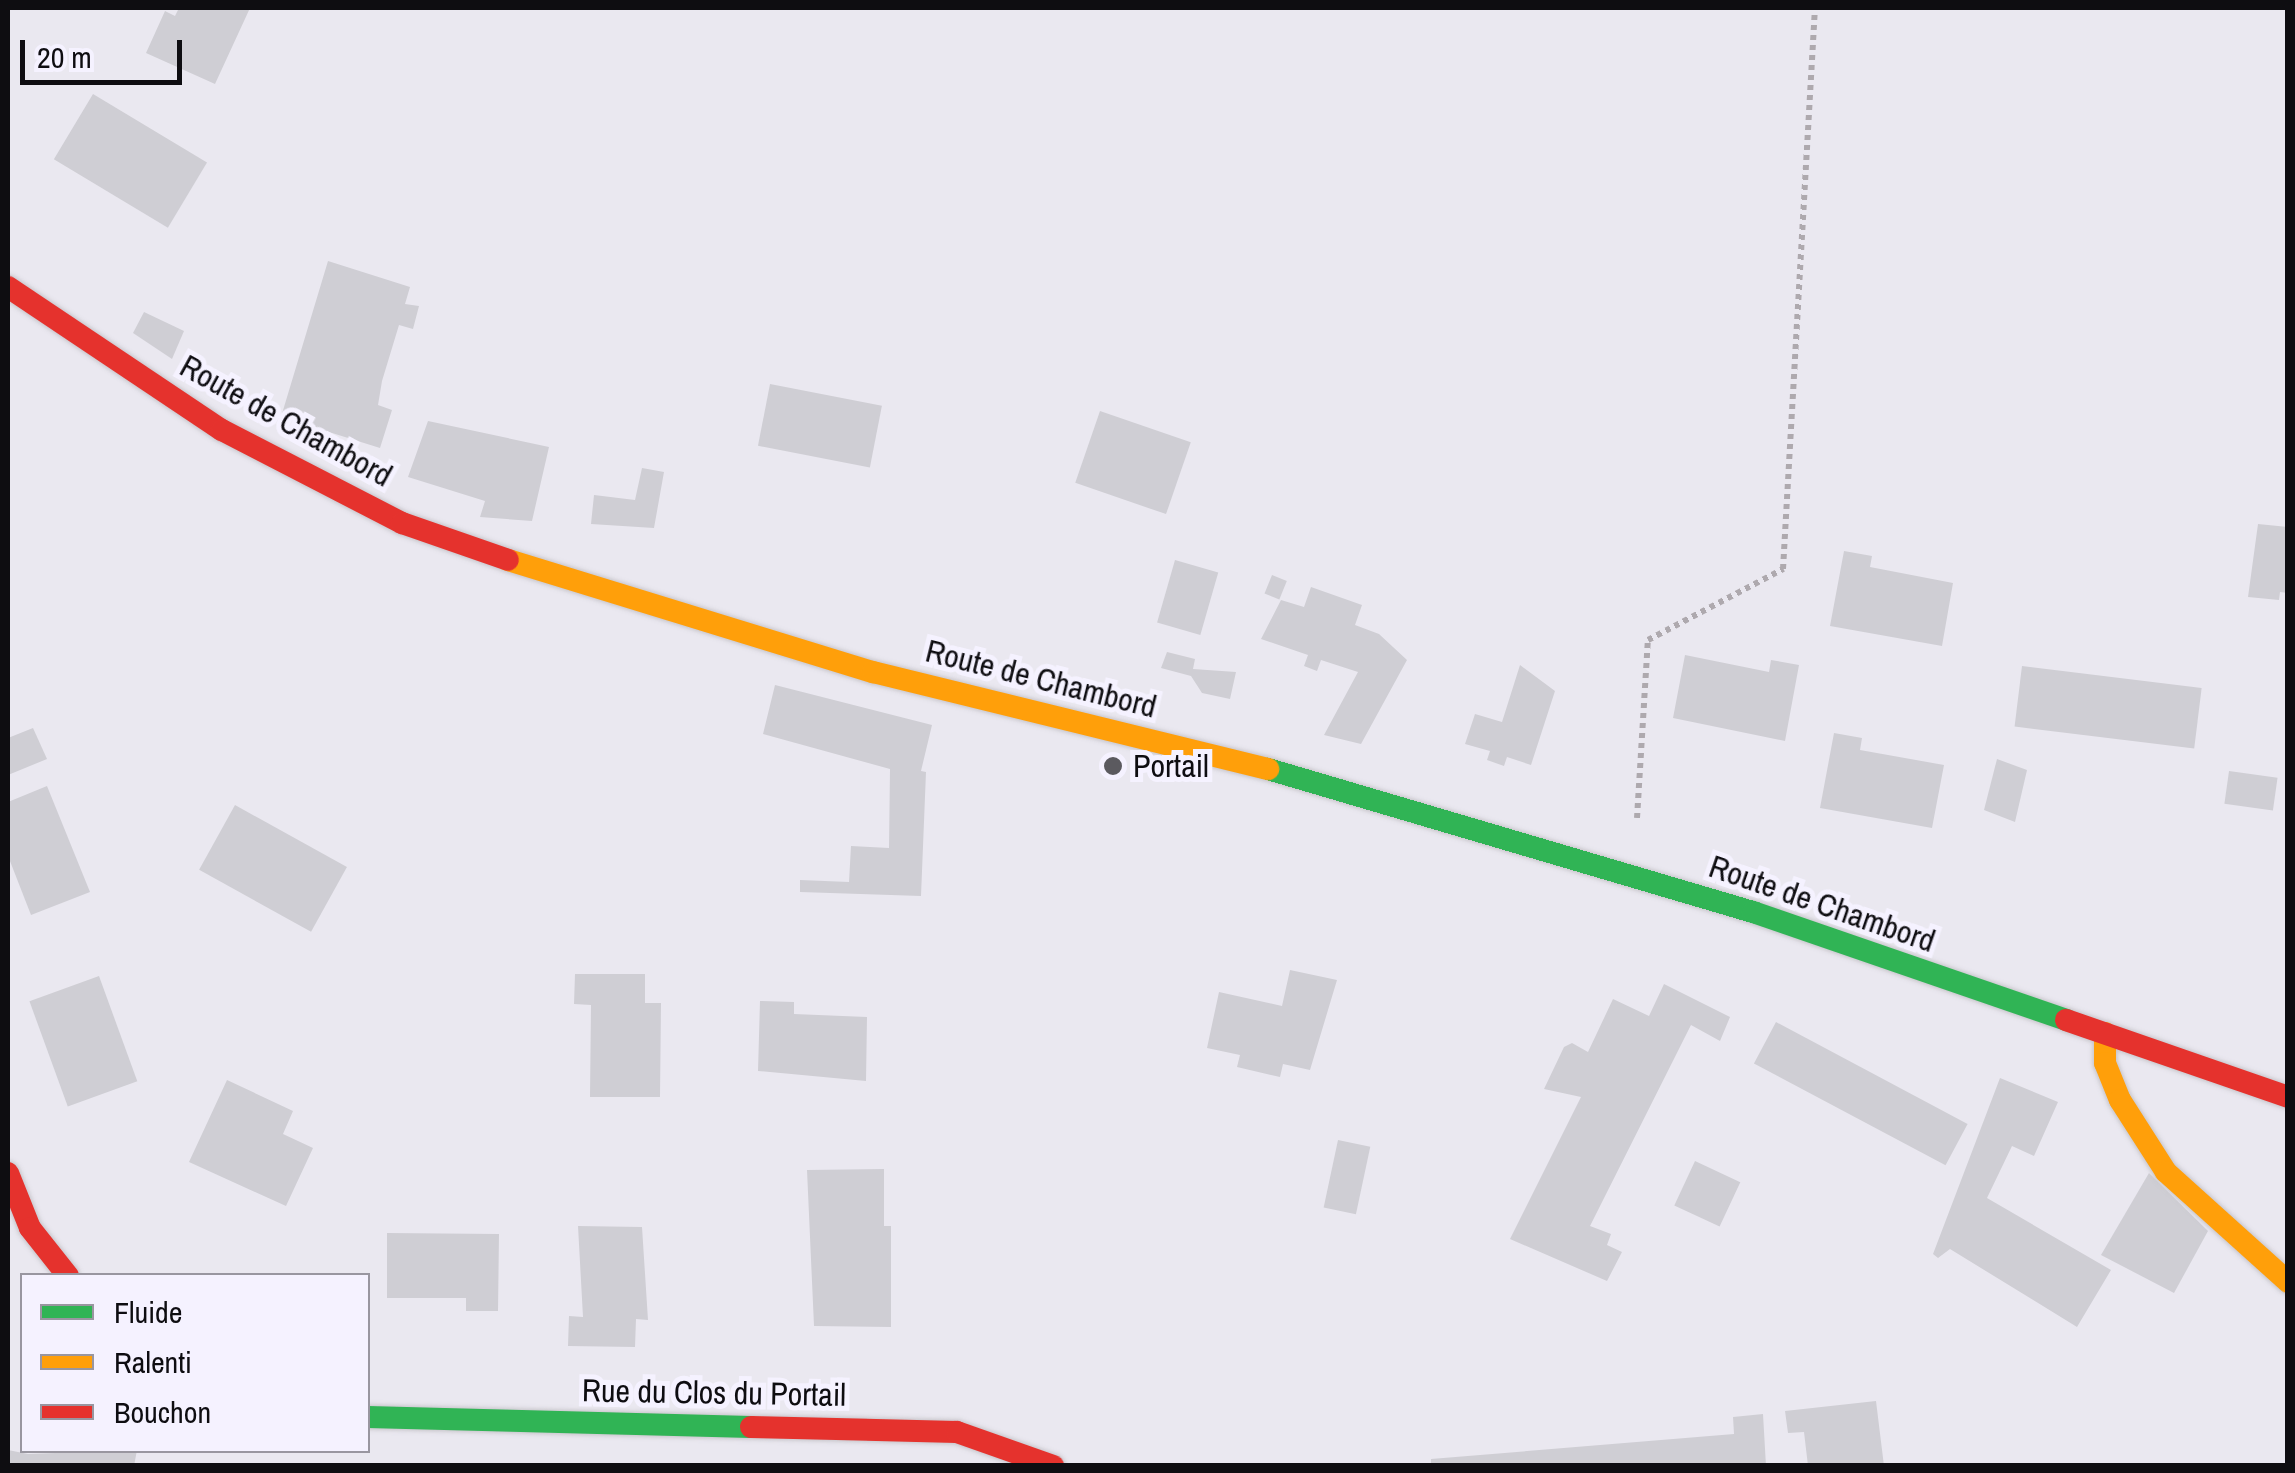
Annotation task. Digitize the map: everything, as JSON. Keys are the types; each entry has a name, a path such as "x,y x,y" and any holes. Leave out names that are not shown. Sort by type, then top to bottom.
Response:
{"main road":[{"name":"Route de Chambord","path":"8,287 222,430 402,523 619,598 873,672 1323,782 1634,876 2288,1098"},
{"path":"2104,1033 2105,1064 2120,1100 2166,1172 2288,1282"},
{"path":"8,1174 30,1228 66,1273"},
{"name":"Rue du Clos du Portail","path":"370,1417 957,1432 1053,1466"}],"path":[{"path":"1634,876 1648,640 1784,568 1815,8"}],"building":[{"path":"179,8 250,8 215,84 146,53 165,11 175,16"},
{"path":"93,94 207,163 168,228 54,159"},
{"path":"328,261 410,287 405,304 419,306 413,329 399,325 382,381 378,405 392,410 380,448 281,417"},
{"path":"144,312 184,331 172,359 133,333"},
{"path":"770,384 882,406 870,468 758,446"},
{"path":"1100,411 1191,442 1166,514 1075,483"},
{"path":"428,421 549,447 532,521 480,517 485,501 408,477"},
{"path":"642,468 664,472 654,528 591,524 594,495 635,500"},
{"path":"2258,524 2288,527 2288,593 2280,592 2279,600 2248,597"},
{"path":"1844,551 1872,556 1870,567 1953,583 1942,646 1830,626"},
{"path":"1175,560 1218,572 1200,635 1157,622"},
{"path":"1272,575 1287,581 1279,600 1265,594"},
{"path":"1311,587 1362,605 1355,625 1379,634 1407,660 1361,744 1324,735 1358,672 1321,660 1317,671 1304,666 1308,655 1261,639 1281,600 1304,607"},
{"path":"1167,652 1195,659 1193,669 1236,672 1230,699 1202,693 1191,676 1161,668"},
{"path":"1685,655 1769,672 1771,660 1799,665 1785,741 1673,718"},
{"path":"1520,665 1555,691 1531,765 1507,757 1504,766 1487,760 1490,751 1465,744 1475,714 1502,722"},
{"path":"2022,666 2202,688 2194,749 2015,727"},
{"path":"775,685 932,725 921,771 926,772 921,896 800,892 800,880 849,882 851,846 889,848 890,769 763,734"},
{"path":"33,728 47,759 8,775 8,738"},
{"path":"1834,733 1862,738 1860,750 1944,765 1932,828 1820,808"},
{"path":"1997,759 2027,770 2015,822 1984,810"},
{"path":"2229,771 2278,778 2273,810 2224,804"},
{"path":"47,786 90,892 31,915 8,856 8,802"},
{"path":"235,805 347,867 311,932 199,870"},
{"path":"1290,970 1337,980 1310,1070 1283,1064 1280,1077 1237,1067 1240,1055 1207,1048 1219,992 1282,1006"},
{"path":"575,974 645,974 645,1003 661,1003 660,1097 590,1097 591,1005 574,1004"},
{"path":"99,976 137,1081 68,1107 29,1001"},
{"path":"1664,984 1730,1017 1720,1041 1691,1025 1590,1226 1611,1234 1607,1245 1622,1252 1607,1281 1510,1239 1581,1097 1544,1089 1564,1047 1572,1043 1588,1052 1613,999 1649,1016"},
{"path":"760,1001 794,1002 794,1014 867,1017 866,1081 758,1071"},
{"path":"1776,1022 1968,1124 1946,1165 1754,1063"},
{"path":"2000,1078 2058,1102 2034,1156 2012,1146 1987,1198 2111,1270 2077,1327 1950,1249 1938,1258 1933,1254"},
{"path":"227,1080 293,1111 283,1134 313,1148 286,1206 189,1162"},
{"path":"1338,1140 1370,1147 1356,1214 1324,1207"},
{"path":"1695,1161 1740,1182 1720,1227 1674,1205"},
{"path":"884,1169 884,1226 891,1226 891,1327 814,1326 807,1170"},
{"path":"2149,1173 2208,1231 2174,1293 2101,1255"},
{"path":"578,1226 642,1227 648,1320 636,1319 635,1347 568,1346 569,1316 583,1317"},
{"path":"387,1233 499,1234 498,1311 466,1311 466,1298 387,1298"},
{"path":"1876,1401 1884,1466 1808,1466 1804,1432 1788,1433 1785,1411"},
{"path":"1763,1414 1766,1466 1431,1466 1431,1459 1734,1434 1733,1417"},
{"path":"8,1450 28,1454 136,1453 134,1466 8,1466"}],"traffic: fast":[{"path":"1268,769 1753,912 2066,1020"},
{"path":"370,1417 751,1427"}],"traffic: slow":[{"path":"508,560 873,672 1268,769"},
{"path":"2105,1033 2105,1063 2120,1100 2166,1172 2288,1282"}],"traffic: jam":[{"path":"8,287 222,430 402,523 508,560"},
{"path":"2066,1020 2288,1097"},
{"path":"8,1173 30,1228 66,1273"},
{"path":"751,1427 957,1432 1053,1466"}],"place":[{"name":"Portail","path":"1113,766"}]}
